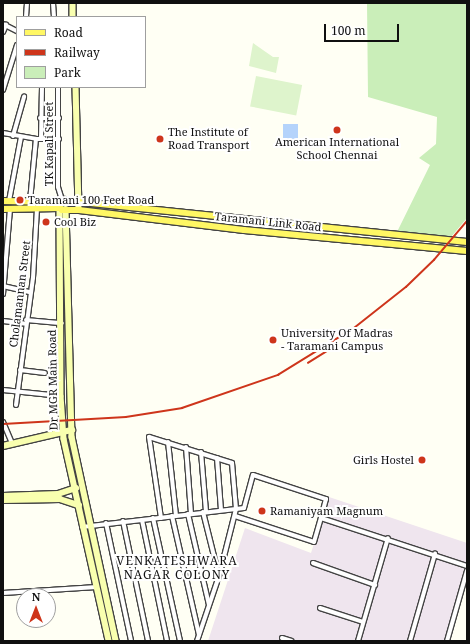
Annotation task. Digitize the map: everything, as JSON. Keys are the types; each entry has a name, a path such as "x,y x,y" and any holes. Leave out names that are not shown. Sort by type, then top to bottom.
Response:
{"main road":[{"path":"73,3 74,16"},
{"path":"76,88 79,210"},
{"path":"6,201 30,201 63,206"},
{"name":"Taramani Link Road","path":"63,206 80,202 467,242"},
{"path":"3,209 37,209 63,206"},
{"name":"Taramani Link Road","path":"63,206 79,210 244,230 467,252"},
{"name":"Dr MGR Main Road","path":"63,206 61,396 64,430 76,488 82,527 109,641"},
{"name":"Dr MGR Main Road","path":"63,206 72,430 90,525 116,641"},
{"path":"3,446 64,430 72,430"},
{"path":"3,496 58,494 76,488"},
{"path":"3,500 60,500 79,505"}],"street":[{"path":"26,16 27,3"},
{"path":"53,3 54,16"},
{"path":"3,32 4,25 16,31"},
{"path":"3,90 16,48"},
{"path":"41,139 40,118 42,88"},
{"name":"TK Kapali Street","path":"58,88 58,187 63,206"},
{"path":"14,136 24,97"},
{"path":"40,118 59,118"},
{"path":"3,133 36,139 59,139"},
{"path":"6,201 21,137"},
{"path":"30,201 36,139"},
{"name":"Cholamannan Street","path":"16,405 30,292 37,209"},
{"path":"3,294 10,210"},
{"path":"4,286 30,292"},
{"path":"3,321 62,323"},
{"path":"20,370 45,374"},
{"path":"3,390 61,396"},
{"path":"3,422 12,443"},
{"path":"161,518 149,437 232,463 236,509 235,516 219,576 197,641"},
{"path":"168,442 174,516 199,636"},
{"path":"186,448 189,514 209,607"},
{"path":"200,452 205,512 219,576"},
{"path":"217,458 221,510"},
{"path":"82,527 244,508 253,475 326,499 314,542 235,516"},
{"path":"153,518 180,641"},
{"path":"321,518 388,538 467,566"},
{"path":"142,520 168,641"},
{"path":"123,521 148,641"},
{"path":"106,523 131,641"},
{"path":"358,641 388,538"},
{"path":"410,641 435,554"},
{"path":"313,563 375,585"},
{"path":"447,641 467,571"},
{"path":"3,593 97,587"},
{"path":"320,608 363,622"},
{"path":"282,638 292,641"}],"shaded area":[{"path":"329,497 467,543 467,569 448,641 208,641 245,528 311,553"}],"green space":[{"path":"367,3 467,3 467,218 451,237 397,232 430,165 419,158 436,144 437,117 368,97"},
{"path":"253,43 273,57 279,57 276,73 249,66"},
{"path":"256,76 302,85 296,115 250,106"}],"water":[{"path":"283,124 298,124 298,142 283,142"}],"railway":[{"path":"3,424 126,417 182,408 278,375 354,328 406,287 434,260 467,221"},
{"path":"308,363 337,345"}],"place":[{"name":"American International School Chennai","path":"337,130"},
{"name":"The Institute of Road Transport","path":"160,139"},
{"name":"Taramani 100 Feet Road","path":"20,200"},
{"name":"Cool Biz","path":"46,222"},
{"name":"University Of Madras - Taramani Campus","path":"273,340"},
{"name":"Girls Hostel","path":"422,460"},
{"name":"Ramaniyam Magnum","path":"262,511"}],"district":[{"name":"VENKATESHWARA NAGAR COLONY","path":"177,568"}]}
